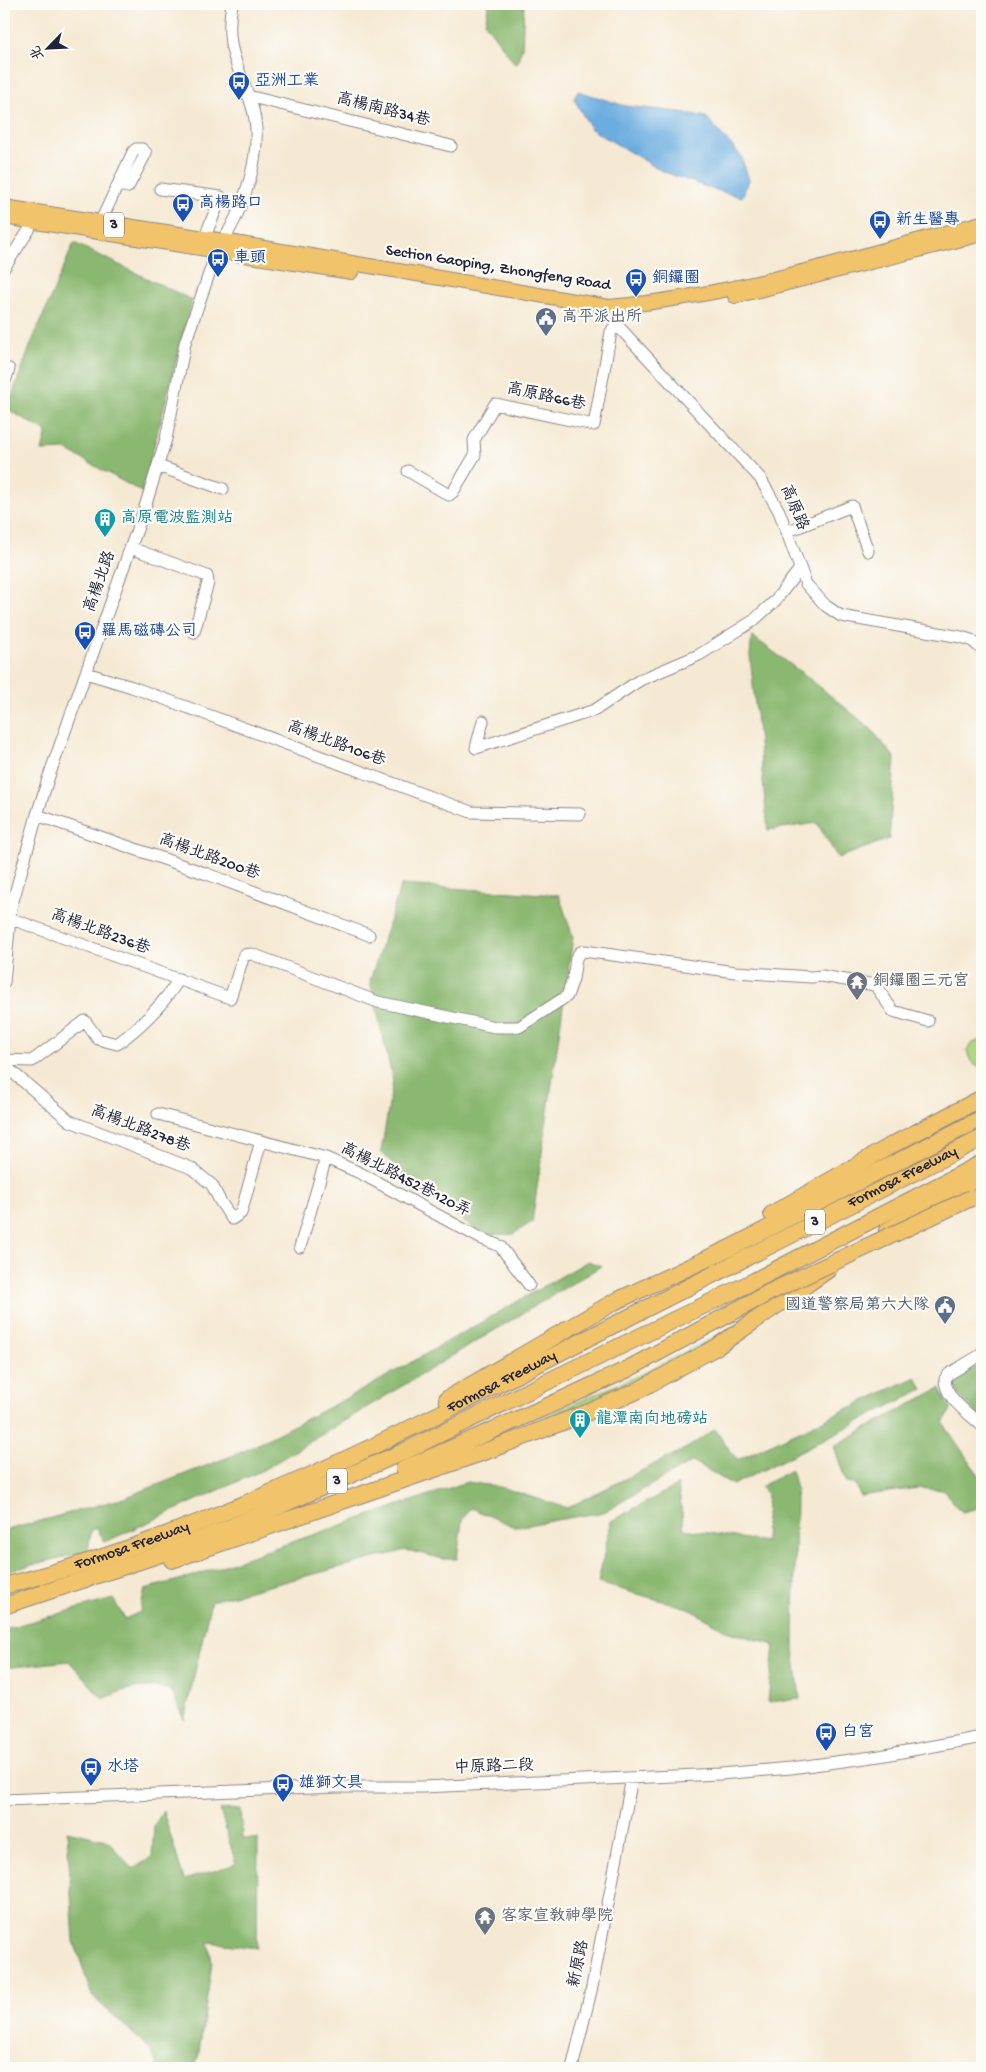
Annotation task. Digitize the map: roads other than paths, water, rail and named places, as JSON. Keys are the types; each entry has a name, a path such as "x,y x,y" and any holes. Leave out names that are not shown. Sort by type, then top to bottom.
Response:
{"highway":[{"path":"676,1271 892,1145 982,1098"},
{"path":"364,1450 614,1302 676,1271 730,1248 982,1118"},
{"name":"Formosa Freeway","path":"4,1586 62,1571 138,1545 248,1503 364,1450 494,1387 982,1138"},
{"name":"Formosa Freeway","path":"9,1604 146,1559 231,1526 405,1451 754,1281 982,1163"},
{"path":"9,1604 153,1566 484,1452 586,1413 637,1391 718,1346 882,1234 982,1175"},
{"path":"329,1504 626,1370 770,1292 977,1195"}],"main road":[{"name":"Section Gaoping, Zhongfeng Road","path":"4,207 33,217 220,246 615,315 664,311 767,290 982,234"},
{"name":"Section Gaoping, Zhongfeng Road","path":"4,217 33,217 100,223 204,239 220,246"},
{"name":"Section Gaoping, Zhongfeng Road","path":"615,315 657,303 764,280 982,223"}],"street":[{"name":"高楊北路","path":"4,982 9,918 37,815 158,466 166,439 186,343 220,246 246,190 257,152 257,127 248,96 234,61 230,38 232,4"},
{"name":"高楊南路34巷","path":"248,96 451,146"},
{"path":"100,223 118,186"},
{"path":"160,189 221,197 204,239"},
{"path":"4,268 30,230 33,217"},
{"name":"高原路66巷","path":"408,471 449,495 453,492 475,456 474,440 495,404 594,425 615,315"},
{"name":"高原路","path":"615,315 755,472 771,496 799,570 812,593 826,606 842,616 896,627 952,634 971,640 982,649"},
{"path":"4,384 10,368"},
{"path":"158,466 223,489"},
{"path":"786,532 852,506 868,551"},
{"path":"130,548 207,576 208,583 194,632"},
{"path":"483,721 476,748 595,710 640,680 699,655 753,621 775,601 799,570"},
{"name":"高楊北路106巷","path":"86,673 132,687 471,812 580,814"},
{"name":"高楊北路200巷","path":"37,815 207,874 369,935"},
{"name":"高楊北路236巷","path":"9,918 230,998 244,955 252,954 378,1002 496,1027 519,1027 567,996 573,979 576,958 584,950 735,972 811,978 822,976 875,985 893,1011 928,1021"},
{"path":"4,1060 32,1061 85,1021 98,1039 117,1044 164,1003 180,979"},
{"name":"高楊北路278巷","path":"4,1066 70,1120 191,1168 212,1185 232,1219 241,1213 261,1141"},
{"name":"高楊北路452巷120弄","path":"158,1114 326,1158 480,1238 500,1246 529,1285"},
{"path":"300,1247 326,1158"},
{"path":"982,1354 957,1368 945,1379 945,1387 950,1396 982,1426"},
{"name":"中原路二段","path":"4,1800 328,1787 422,1787 720,1774 791,1768 880,1756 982,1737"},
{"name":"新原路","path":"572,2068 592,1987 632,1778"}],"water":[{"path":"578,91 625,106 706,117 741,156 749,180 742,197 712,189 662,171 591,129 574,99"}],"place":[{"name":"亞洲工業","path":"239,101"},
{"name":"高楊路口","path":"183,223"},
{"name":"新生醫專","path":"880,240"},
{"name":"車頭","path":"218,278"},
{"name":"銅鑼圈","path":"636,298"},
{"name":"高平派出所","path":"546,337"},
{"name":"高原電波監測站","path":"105,538"},
{"name":"羅馬磁磚公司","path":"85,651"},
{"name":"銅鑼圈三元宮","path":"857,1001"},
{"name":"國道警察局第六大隊","path":"945,1325"},
{"name":"龍潭南向地磅站","path":"580,1439"},
{"name":"白宮","path":"826,1752"},
{"name":"水塔","path":"91,1787"},
{"name":"雄獅文具","path":"283,1803"},
{"name":"客家宣教神學院","path":"485,1936"}]}
